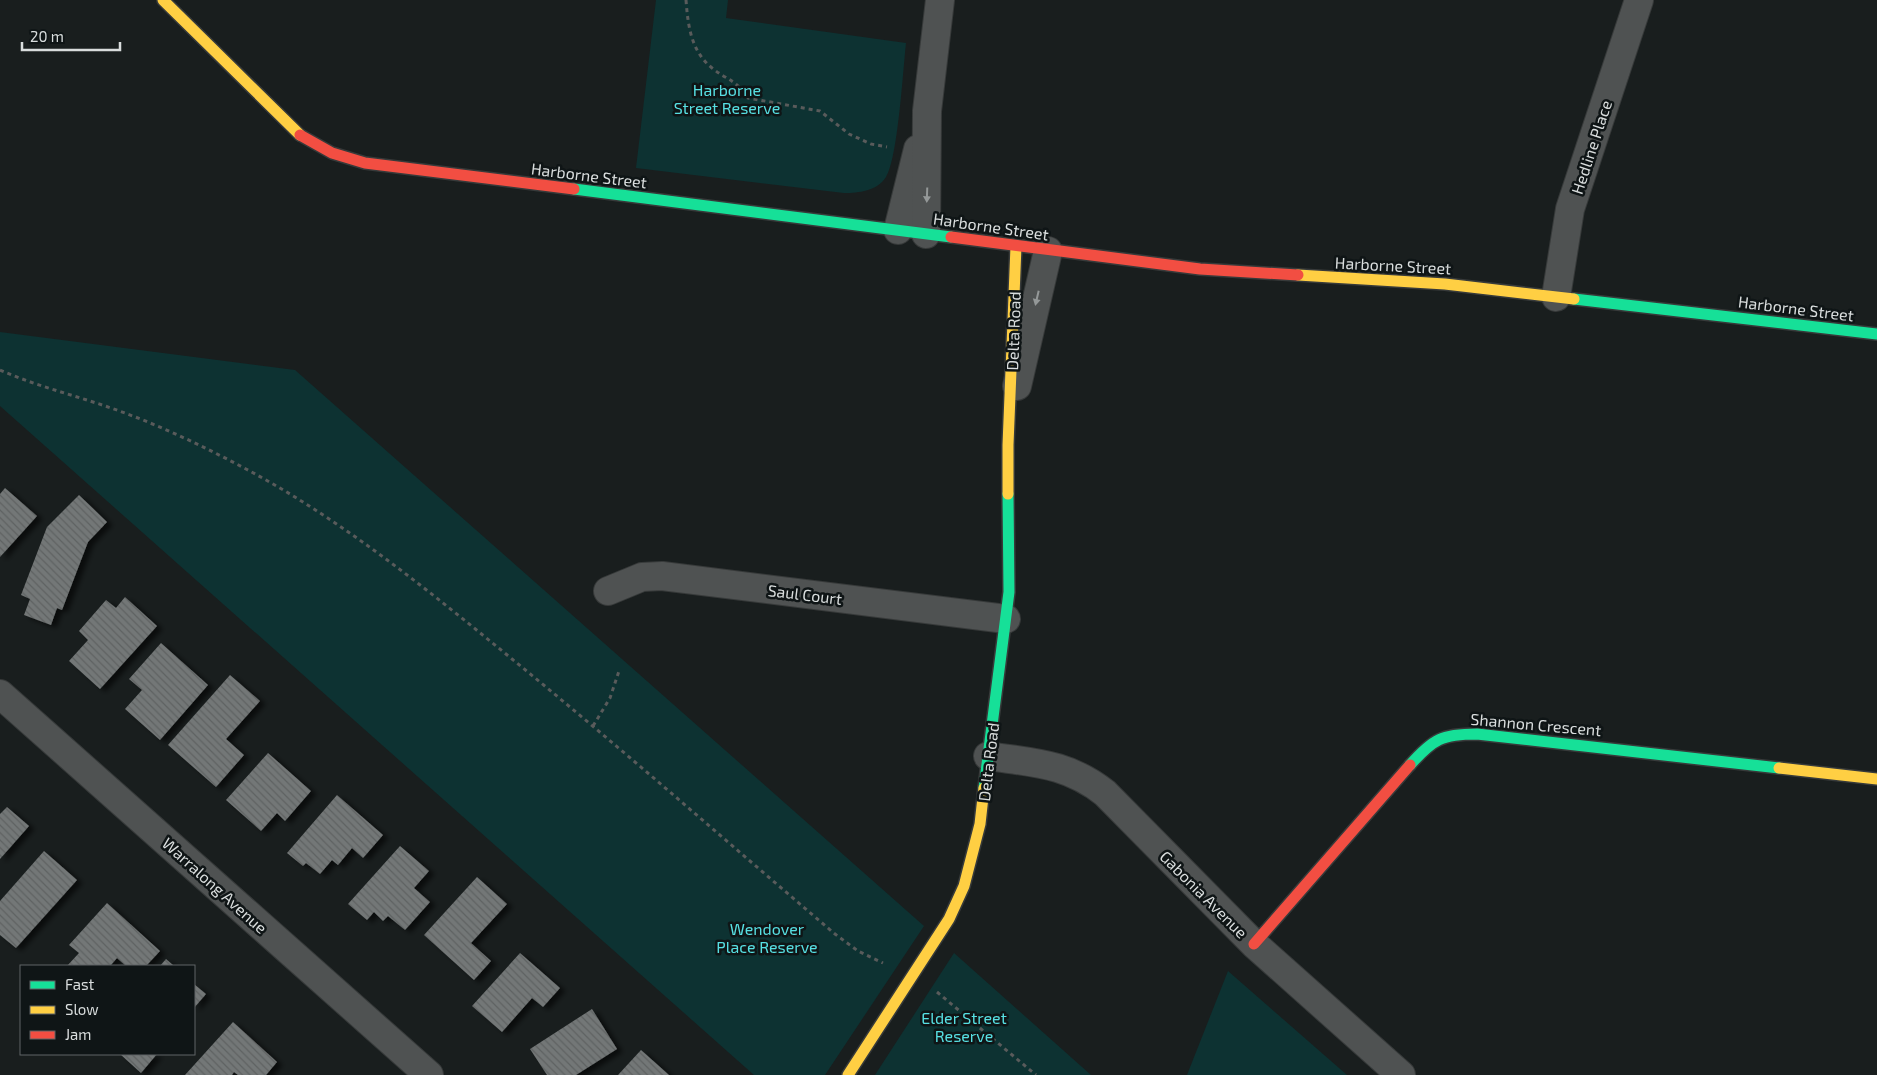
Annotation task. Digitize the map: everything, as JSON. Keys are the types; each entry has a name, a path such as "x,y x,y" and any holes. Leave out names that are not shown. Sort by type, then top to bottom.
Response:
{"street":[{"name":"Harborne Street","path":"163,0 283,120 320,148 341,158 365,163 898,230 1048,251 1219,270 1445,284 1877,334"},
{"path":"926,234 927,111 940,0"},
{"name":"Hedline Place","path":"1556,297 1570,210 1638,0"},
{"path":"898,230 927,111"},
{"name":"Delta Road","path":"848,1075 949,919 964,886 980,824 1011,566 1008,478 1016,246"},
{"name":"Delta Road","path":"1010,415 1048,251"},
{"name":"Saul Court","path":"608,591 642,577 662,576 1006,619"},
{"name":"Warralong Avenue","path":"0,694 429,1075"},
{"name":"Shannon Crescent","path":"1254,944 1422,752 1439,739 1452,734 1527,738 1877,779"},
{"name":"Gabonia Avenue","path":"988,756 1038,762 1087,778 1106,793 1254,944 1401,1075"}],"path":[{"path":"686,0 691,38 696,51 712,68 738,83 748,98 820,111 849,134 871,144 889,147"},
{"path":"0,370 47,389 110,407 145,421 237,464 302,500 399,569 461,617 593,726 834,934 858,950 887,965 914,975 954,1004 1036,1075"},
{"path":"593,726 610,698 619,671"}],"green space":[{"name":"Harborne Street Reserve","path":"656,0 728,0 726,18 906,43 897,133 894,152 886,177 873,188 862,192 844,193 636,168"},
{"name":"Wendover Place Reserve","path":"0,332 295,370 924,926 825,1075 754,1075 0,406"},
{"name":"Elder Street Reserve","path":"954,953 1091,1075 875,1075"},
{"path":"1228,971 1347,1075 1187,1075"}],"building":[{"path":"5,488 37,516 0,557 0,494"},
{"path":"79,495 107,522 88,542 62,610 57,608 51,625 24,615 30,599 21,595 47,527"},
{"path":"125,597 157,626 100,689 69,661 88,640 79,631 106,600 116,608"},
{"path":"161,643 208,685 160,740 125,709 142,690 129,679"},
{"path":"230,675 260,701 226,739 244,755 216,787 168,745"},
{"path":"268,753 311,791 285,821 277,813 261,831 226,800"},
{"path":"337,795 383,835 363,858 352,848 338,865 332,860 320,874 306,863 303,866 287,853"},
{"path":"7,807 29,826 0,859 0,814"},
{"path":"400,846 429,871 414,888 430,902 405,930 388,916 383,921 374,912 367,920 348,904"},
{"path":"44,851 77,880 16,948 0,935 0,901"},
{"path":"477,877 507,904 471,943 491,961 474,980 424,935"},
{"path":"107,903 160,951 147,965 125,965 117,958 111,965 68,965 79,953 69,945"},
{"path":"520,953 560,988 543,1007 532,998 502,1032 472,1006"},
{"path":"166,959 173,965 161,965"},
{"path":"195,985 206,994 195,1007"},
{"path":"592,1009 617,1049 576,1075 547,1075 530,1049"},
{"path":"233,1022 277,1062 266,1075 238,1075 234,1072 232,1075 185,1075"},
{"path":"641,1050 669,1075 618,1075"},
{"path":"121,1055 156,1055 141,1073"}],"traffic: fast":[{"path":"574,189 951,237"},
{"path":"1574,299 1877,334"},
{"path":"984,788 1009,592 1008,494"},
{"path":"1410,765 1425,749 1439,740 1455,735 1477,734 1779,768"}],"traffic: slow":[{"path":"163,0 300,135"},
{"path":"1008,494 1008,445 1016,246"},
{"path":"1298,275 1445,284 1574,299"},
{"path":"1779,768 1877,779"},
{"path":"848,1075 949,919 964,886 980,824 984,788"}],"traffic: jam":[{"path":"300,135 332,153 365,163 574,189"},
{"path":"951,237 1200,269 1298,275"},
{"path":"1254,944 1410,765"}]}
